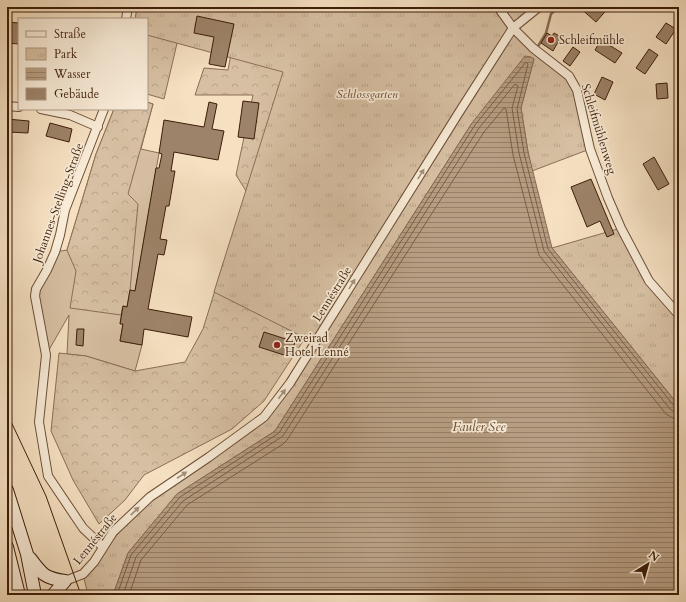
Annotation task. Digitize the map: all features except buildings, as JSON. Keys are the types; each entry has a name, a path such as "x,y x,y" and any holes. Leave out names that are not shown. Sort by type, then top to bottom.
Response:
{"street":[{"path":"126,18 128,7"},
{"name":"Schleifmühlenweg","path":"498,7 513,28 533,48 568,76 577,90 590,149 618,222 649,280 679,315"},
{"name":"Lennéstraße","path":"65,581 83,574 94,562 102,547 113,532 150,497 209,458 264,417 290,383 513,28 539,7"},
{"path":"7,106 18,107"},
{"path":"46,110 70,115 98,127"},
{"name":"Johannes-Stelling-Straße","path":"102,547 83,528 48,476 40,422 46,355 35,296 36,289 55,252 65,210 104,110"},
{"path":"7,490 27,554 35,595"},
{"path":"7,547 18,595"},
{"path":"27,554 39,571 47,578 65,581"},
{"path":"53,595 65,581"}],"green space":[{"name":"Schlossgarten","path":"137,7 539,7 514,28 577,90 590,149 532,171 521,108 534,59 472,123 275,431 177,494 128,553 113,595 88,595 83,574 150,497 264,417 313,342 214,292 283,72 148,35 148,18 135,18"},
{"path":"142,7 251,7 282,15 287,7 494,7 490,17 500,31 445,123 264,401 232,429 144,475 125,500 99,524 73,480 51,431 59,353 86,356 135,371 185,362 203,329 224,261 261,268 313,290 341,267 408,148 387,111 345,187 297,230 300,273 253,257 269,219 260,213 236,175 253,95 195,95 204,68 228,70 237,21 185,9 164,99 148,94 148,18 140,18"},
{"path":"148,102 153,104 141,149 159,153 135,291 130,290 127,307 123,307 120,323 123,324 120,341 142,345 135,371 86,356 67,354 69,315 46,355 37,310 41,282 55,252 67,250 96,154 114,110 148,110"},
{"path":"148,102 153,104 128,194 138,204 130,290 127,307 123,306 121,315 70,308 76,271 67,250 96,154 114,110 148,110"},
{"path":"621,228 649,280 679,315 679,406 552,248"}],"water":[{"name":"Fauler See","path":"525,56 534,59 521,108 528,152 552,248 679,406 679,595 113,595 128,553 177,494 275,431 472,123"}],"waterway":[{"path":"537,48 546,33 551,14 558,7"}],"tram line":[{"path":"7,413 46,496 81,595"}],"place":[{"name":"Schleifmühle","path":"551,40"},
{"name":"Zweirad Hotel Lenné","path":"277,345"}]}
